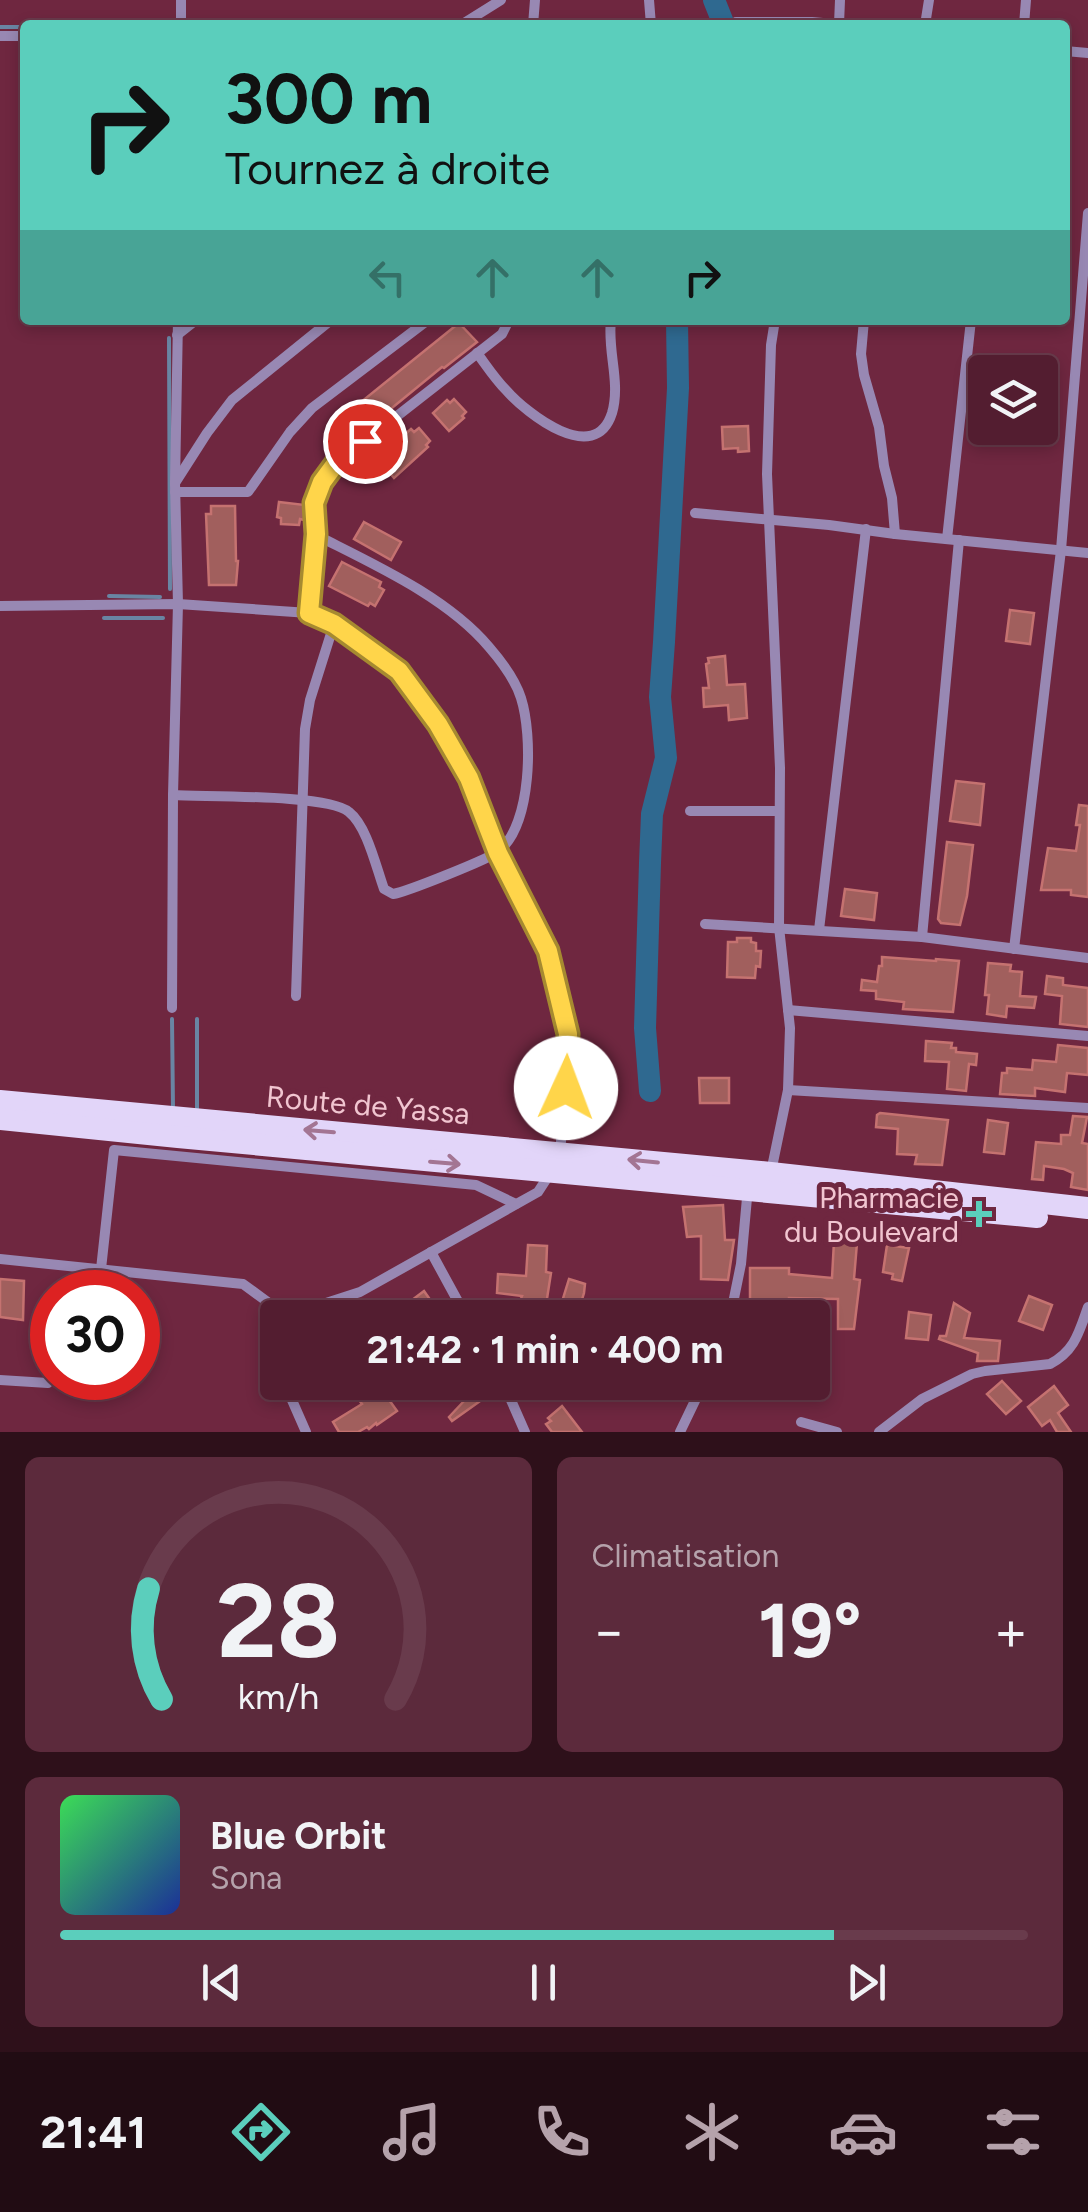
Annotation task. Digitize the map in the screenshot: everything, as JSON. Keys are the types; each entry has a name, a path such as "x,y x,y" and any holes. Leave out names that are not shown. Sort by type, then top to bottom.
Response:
{"main road":[{"name":"Route de Yassa","path":"0,1101 179,1128"},
{"name":"Route de Yassa","path":"0,1118 179,1128 748,1180 1088,1222"},
{"name":"Route de Yassa","path":"748,1180 771,1172 1088,1208"}],"street":[{"path":"471,20 501,0"},
{"path":"1014,950 1061,550 1088,213"},
{"path":"172,1008 178,325"},
{"path":"178,334 190,325"},
{"path":"175,488 207,433 232,400 325,325"},
{"path":"175,488 248,492 312,408 421,325"},
{"path":"309,613 316,534 314,503 322,482 336,463 502,334 504,325"},
{"path":"478,353 506,391 534,416 572,436 589,437 604,430 611,418 615,375 610,325"},
{"path":"771,1172 788,1090 790,1028 778,927 780,768 767,474 774,325"},
{"path":"864,325 864,375 892,498 895,534"},
{"path":"922,937 971,325"},
{"path":"694,514 1088,553"},
{"path":"819,930 866,529"},
{"path":"173,795 340,806 352,813 362,828 384,889 392,894 498,853 512,836 524,808 528,752 523,702 514,680 487,644 444,606 316,534"},
{"path":"0,606 178,604 309,613 334,624 399,671 438,724 469,778 498,853 548,951 568,1034 566,1088 555,1163 538,1192 360,1292 335,1300"},
{"path":"296,996 305,728 334,624"},
{"path":"690,811 778,811"},
{"path":"705,924 922,937 1088,958"},
{"path":"788,1010 1088,1036"},
{"path":"788,1090 1088,1108"},
{"path":"102,1269 114,1150 476,1185 516,1204"},
{"path":"734,1300 741,1264 748,1180"},
{"path":"431,1252 457,1300"},
{"path":"0,1259 243,1284 266,1300"},
{"path":"880,1432 922,1399 972,1374 1057,1360 1076,1341 1088,1307"},
{"path":"0,1380 30,1382"},
{"path":"292,1400 306,1432"},
{"path":"511,1400 525,1432"},
{"path":"680,1432 695,1400"},
{"path":"801,1422 837,1432"}],"building":[{"path":"457,325 477,342 354,439 351,435 345,440 334,428 335,423"},
{"path":"454,399 466,412 449,431 433,413 447,400 450,403"},
{"path":"748,426 749,451 723,449 722,427"},
{"path":"419,428 430,441 428,447 394,478 377,458 411,429 414,432"},
{"path":"279,502 305,505 304,520 300,519 299,525 281,524 277,517"},
{"path":"211,506 235,506 236,585 209,585 206,514 211,514"},
{"path":"364,522 401,542 391,560 354,539"},
{"path":"342,562 381,582 379,587 384,590 375,606 329,586"},
{"path":"1010,610 1034,613 1030,644 1006,641"},
{"path":"725,656 727,685 745,684 747,718 729,720 728,705 704,707 703,688 709,688 708,658"},
{"path":"956,781 984,784 980,825 950,821"},
{"path":"1079,805 1088,806 1088,897 1071,895 1071,890 1041,890 1048,848 1076,851"},
{"path":"947,842 973,845 960,925 941,923 938,919"},
{"path":"845,889 877,893 874,920 841,916"},
{"path":"737,938 751,938 756,951 761,951 755,978 727,977 728,942 737,942"},
{"path":"882,957 959,961 953,1012 903,1009 904,1002 876,999 876,991 861,990 862,980 877,982"},
{"path":"988,963 1011,965 1010,971 1022,972 1020,996 1036,997 1034,1008 1007,1006 1006,1017 987,1014"},
{"path":"1047,976 1063,978 1063,985 1088,988 1088,1027 1060,1024 1062,996 1045,994"},
{"path":"926,1041 952,1043 956,1052 977,1054 976,1065 969,1064 966,1091 947,1089 949,1062 925,1061"},
{"path":"1058,1045 1088,1048 1088,1075 1067,1073 1065,1092 1035,1088 1035,1096 1000,1094 1002,1073 1007,1073 1007,1068 1032,1070 1033,1060 1056,1062"},
{"path":"699,1078 729,1078 729,1103 700,1103"},
{"path":"880,1113 948,1120 942,1165 915,1164 917,1155 897,1154 898,1129 876,1127"},
{"path":"1073,1116 1087,1117 1082,1143 1088,1144 1088,1190 1071,1187 1073,1173 1064,1169 1044,1166 1043,1180 1032,1179 1036,1142 1061,1144 1061,1135 1070,1135"},
{"path":"988,1120 1008,1123 1004,1154 984,1152"},
{"path":"723,1205 725,1240 734,1240 728,1280 701,1279 701,1236 687,1237 683,1207"},
{"path":"834,1241 857,1243 854,1279 860,1280 854,1329 838,1329 838,1299 750,1300 750,1268 789,1268 789,1274 832,1278"},
{"path":"528,1245 547,1246 546,1272 551,1273 547,1300 520,1300 522,1296 497,1293 498,1274 526,1276"},
{"path":"887,1245 909,1248 902,1281 883,1272"},
{"path":"0,1279 24,1281 23,1320 0,1317"},
{"path":"569,1279 585,1284 582,1300 563,1300"},
{"path":"424,1291 430,1300 412,1300"},
{"path":"1029,1296 1052,1305 1043,1330 1019,1321"},
{"path":"954,1303 970,1313 964,1338 1000,1341 998,1361 977,1361 978,1353 939,1339 946,1336"},
{"path":"909,1312 931,1315 928,1340 906,1338"},
{"path":"1002,1381 1021,1401 1006,1414 987,1394"},
{"path":"1054,1386 1068,1405 1058,1413 1071,1432 1057,1432 1050,1420 1042,1426 1028,1407"},
{"path":"359,1400 389,1400 397,1411 369,1429 339,1432 333,1422 362,1404"},
{"path":"465,1400 482,1400 452,1421 449,1417"},
{"path":"562,1406 582,1432 552,1432 546,1424 551,1421 548,1418"}],"waterway":[{"path":"714,0 722,20"},
{"path":"0,27 20,27"},
{"path":"650,1091 645,1028 650,863 652,814 666,758 660,697 678,388 677,325"},
{"path":"169,338 170,589"},
{"path":"109,596 160,597"},
{"path":"104,618 163,618"},
{"path":"172,1019 173,1109"},
{"path":"197,1019 197,1109"}],"place":[{"name":"Pharmacie du Boulevard","path":"979,1214"}],"route":[{"path":"365,441 336,463 322,482 314,503 316,534 309,613 334,624 399,671 438,724 469,778 498,853 548,951 568,1034 566,1088"}]}
